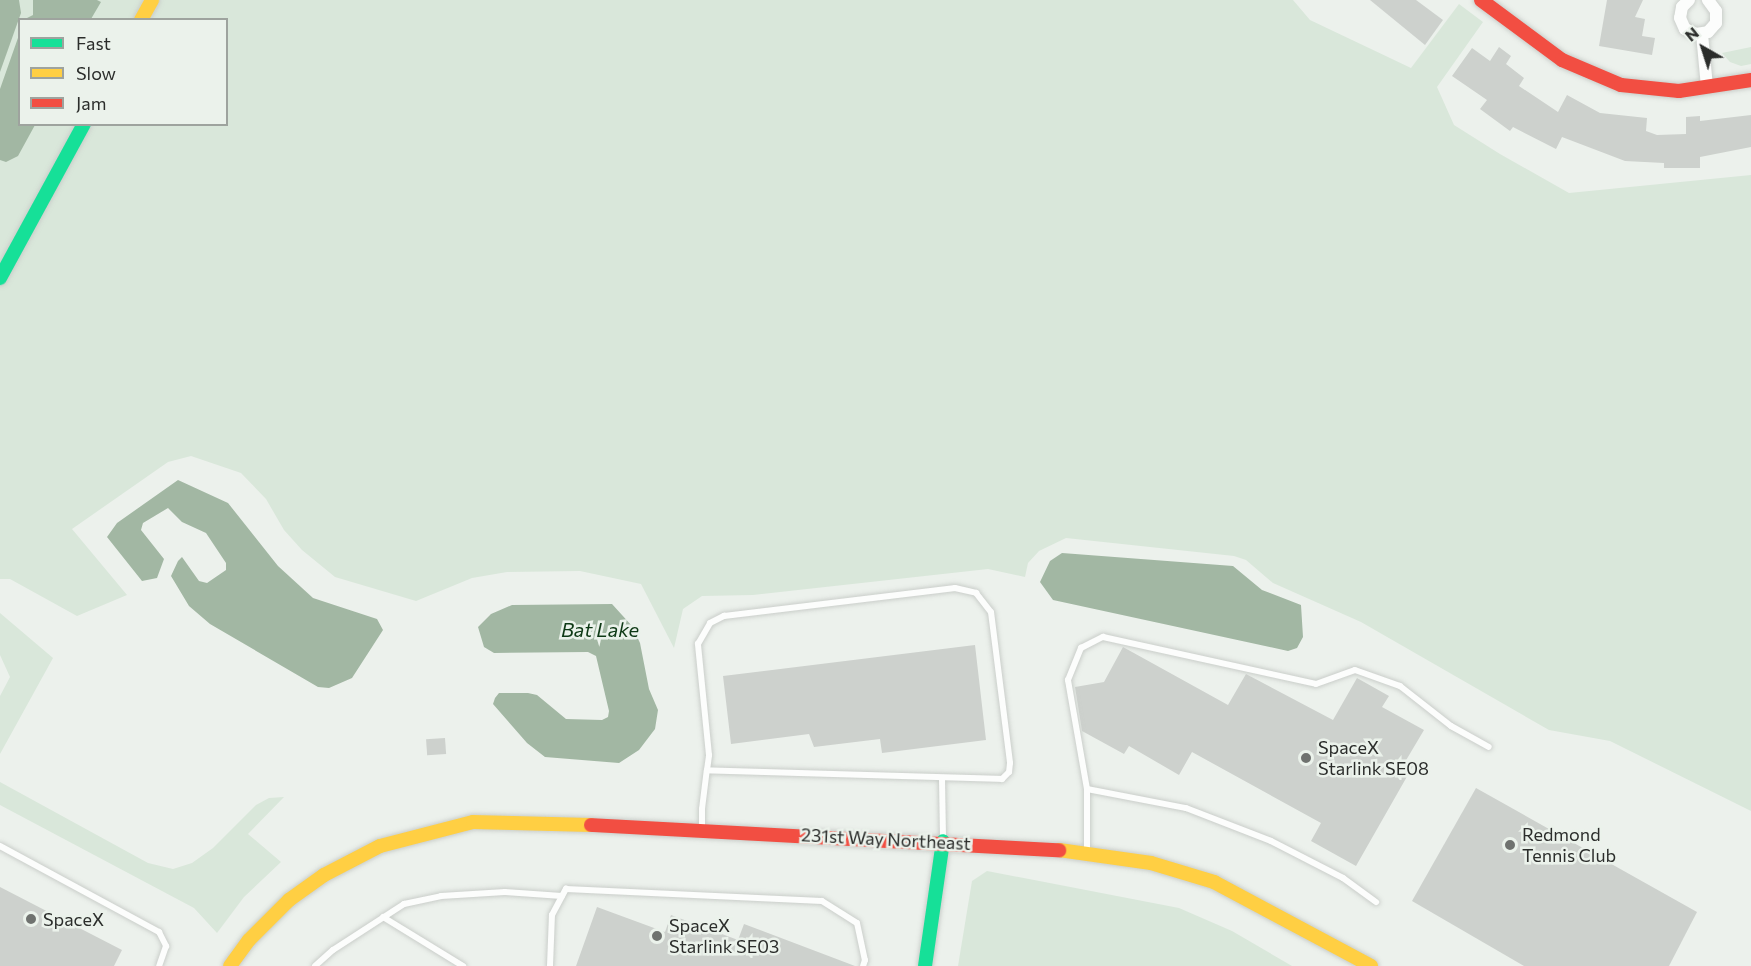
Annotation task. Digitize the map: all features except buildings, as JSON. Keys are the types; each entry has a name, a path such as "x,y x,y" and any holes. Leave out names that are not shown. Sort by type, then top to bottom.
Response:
{"street":[{"path":"142,18 152,0"},
{"path":"1482,0 1562,60 1593,76 1651,91 1707,87 1751,80"},
{"path":"1689,0 1680,12 1682,24 1690,33 1702,34 1713,28 1717,17 1708,0"},
{"path":"1702,34 1707,87"},
{"path":"0,278 83,126"},
{"name":"231st Way Northeast","path":"230,966 249,940 289,900 324,875 380,846 473,822 579,822 943,841 1087,852 1151,863 1214,882 1371,966"},
{"path":"926,966 943,841"}],"lane":[{"path":"702,829 708,736 698,644 710,623 724,616 966,588 976,593 991,612 1009,772 1002,779 942,779 707,770"},
{"path":"1087,852 1087,789 1068,680 1081,648 1103,638 1316,684 1355,670 1400,686 1451,726 1489,747"},
{"path":"942,779 943,841"},
{"path":"1087,789 1186,808 1271,841 1343,878 1376,902"},
{"path":"0,846 159,932 166,946 159,966"},
{"path":"549,966 552,915 566,889 822,901 857,923 863,966"},
{"path":"315,966 404,904 441,896 505,892 562,896"},
{"path":"383,917 464,966"}],"shaded area":[{"path":"0,0 1293,0 1310,20 1411,68 1459,4 1483,22 1437,87 1454,125 1500,154 1569,193 1751,175 1751,811 1610,741 1549,730 1361,622 1273,583 1246,560 1234,556 1066,538 1039,551 1028,563 1025,577 988,569 753,595 702,596 683,609 674,648 641,584 580,571 507,572 472,578 416,601 335,577 302,550 284,530 266,499 241,473 191,456 168,462 72,529 127,595 77,616 10,579 0,579"},
{"path":"1751,47 1751,64 1741,66 1730,62 1722,53"},
{"path":"0,613 53,658 0,754 0,696 10,677 0,655"},
{"path":"0,782 148,863 173,869 192,863 213,848 256,805 269,798 284,797 248,834 281,862 244,897 217,933 194,908 0,805"},
{"path":"987,871 1179,908 1232,931 1292,966 958,966 972,881"}],"water":[{"path":"0,0 19,0 21,13 0,72"},
{"path":"33,0 97,0 101,2 92,18 27,18 33,15"},
{"path":"18,38 18,126 34,126 18,156 6,162 0,160 0,89"},
{"path":"178,480 228,503 278,566 313,598 377,619 383,630 352,678 329,688 318,687 210,624 189,606 171,576 178,561 182,557 199,581 207,583 226,570 226,563 206,533 182,522 168,508 143,523 141,530 164,559 157,578 142,581 107,537 117,523"},
{"path":"1062,553 1233,566 1262,590 1301,605 1303,637 1297,648 1288,651 1053,600 1040,582 1050,561"},
{"name":"Bat Lake","path":"612,604 632,626 640,643 649,689 658,710 655,729 639,750 619,763 545,757 527,743 493,704 495,698 499,693 528,693 537,695 566,719 602,720 608,717 609,711 596,656 588,652 494,653 484,647 478,627 491,614 512,605"}],"traffic: fast":[{"path":"0,278 83,126"},
{"path":"925,966 943,841"}],"traffic: slow":[{"path":"142,18 152,0"},
{"path":"230,966 249,940 289,900 324,875 380,846 473,822 591,825"},
{"path":"1059,850 1151,863 1214,882 1371,966"}],"traffic: jam":[{"path":"1481,0 1562,60 1621,85 1679,91 1751,80"},
{"path":"591,825 1059,850"}],"place":[{"name":"SpaceX Starlink SE08","path":"1306,758"},
{"name":"Redmond Tennis Club","path":"1510,845"},
{"name":"SpaceX","path":"31,919"},
{"name":"SpaceX Starlink SE03","path":"657,936"}]}
